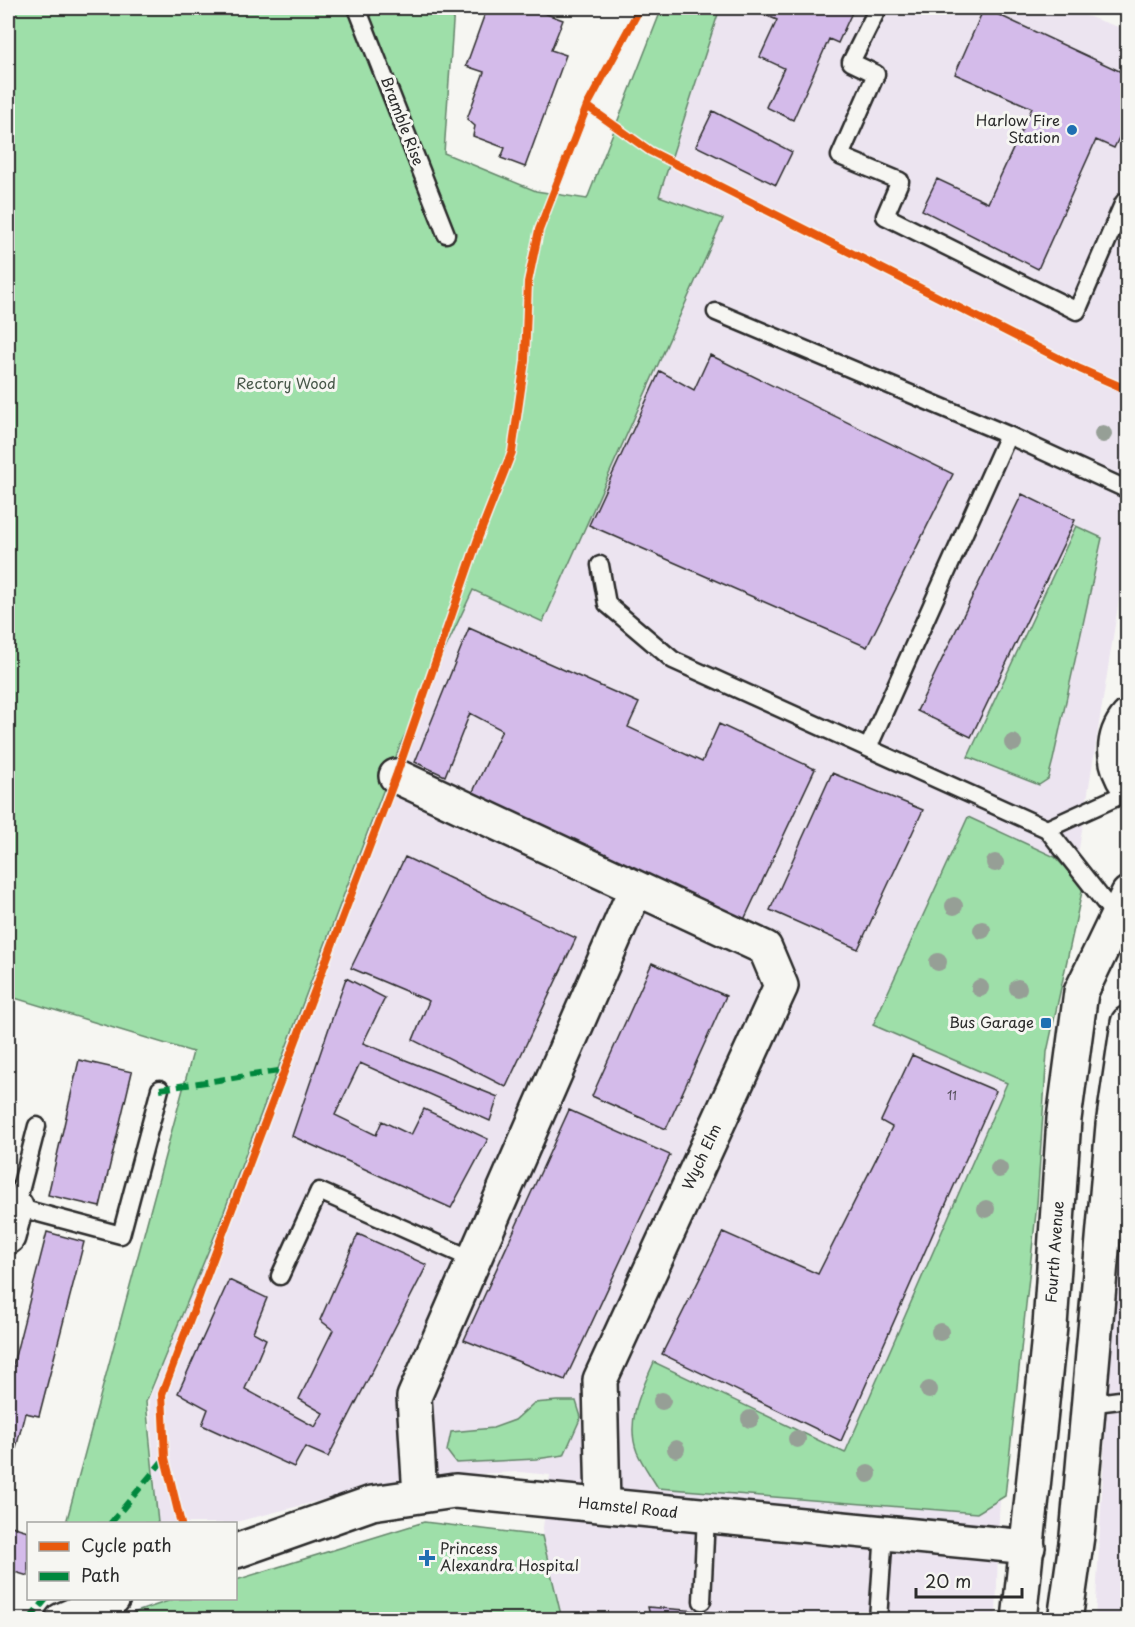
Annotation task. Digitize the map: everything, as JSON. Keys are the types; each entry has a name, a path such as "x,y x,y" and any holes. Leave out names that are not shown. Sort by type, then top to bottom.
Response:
{"street":[{"path":"1128,717 1117,737 1115,756 1120,775 1128,787"},
{"name":"Wych Elm","path":"396,776 765,948 781,986 600,1380 603,1505"},
{"path":"420,1496 414,1397 636,888"},
{"name":"Fourth Avenue","path":"1019,1620 1050,1326 1064,1119 1080,1004 1082,992 1122,906"},
{"path":"1065,1620 1077,1536 1113,1125 1128,1023"},
{"name":"Hamstel Road","path":"237,1551 372,1503 455,1491 1028,1547"},
{"path":"62,1620 111,1600"}],"lane":[{"name":"Bramble Rise","path":"357,8 446,234"},
{"path":"878,8 851,62 876,74 840,156 900,181 885,216 1077,311 1124,202 1128,204"},
{"path":"716,312 1008,435 1128,490"},
{"path":"868,748 1008,435"},
{"path":"600,565 607,604 673,660 1047,829 1122,906"},
{"path":"1047,829 1128,792"},
{"path":"37,1126 12,1222 121,1235 160,1089"},
{"path":"280,1276 320,1191 474,1260"},
{"path":"1088,1404 1128,1399"},
{"path":"702,1601 706,1516"},
{"path":"878,1619 884,1533"}],"shaded area":[{"path":"719,8 1064,8 1127,30 1127,550 1040,1091 1030,1135 999,1515 996,1619 103,1620 171,1600 237,1600 237,1580 424,1522 542,1535 550,1475 519,1472 413,1477 236,1522 158,1522 149,1400 221,1220 407,732 472,591 543,621 722,220 657,198"},
{"path":"1127,1211 1127,1619 1095,1620 1110,1344"}],"green space":[{"name":"Rectory Wood","path":"8,8 454,8 444,153 536,191 587,199 662,8 720,8 659,196 723,219 543,622 473,590 402,741 217,1230 146,1402 158,1522 66,1522 193,1052 8,996"},
{"path":"1076,526 1102,538 1053,760 1048,779 1039,785 968,757"},
{"path":"968,817 1055,857 1083,887 1047,1052 1037,1204 1005,1496 977,1513 658,1488 637,1452 633,1429 636,1406 654,1362 845,1453 1007,1083 873,1025"},
{"path":"576,1401 581,1417 564,1455 536,1459 456,1463 447,1451 451,1432 493,1428 515,1420 534,1403"},
{"name":"Princess Alexandra Hospital","path":"424,1522 542,1536 562,1619 116,1619 171,1600 237,1600 237,1580"}],"building":[{"path":"487,8 530,8 563,20 551,50 566,55 525,167 501,158 505,148 473,136 475,126 467,119 484,72 466,66"},
{"path":"749,8 854,8 838,43 829,39 793,120 766,107 784,68 760,57 777,20"},
{"name":"Harlow Fire Station","path":"984,8 1128,75 1128,119 1114,148 1096,140 1038,269 922,210 937,179 988,203 1032,108 955,74"},
{"path":"713,111 792,152 776,185 696,146"},
{"path":"710,355 953,474 867,647 589,525 660,371 694,390"},
{"path":"1022,494 1075,520 971,737 917,711"},
{"path":"469,628 639,703 628,727 702,762 719,724 815,769 742,924 471,796 502,730 470,713 445,776 415,762"},
{"path":"832,773 923,810 858,949 770,910"},
{"path":"405,857 576,938 506,1087 413,1040 429,1001 351,968"},
{"path":"652,963 726,996 666,1129 592,1096"},
{"path":"346,978 385,998 363,1043 498,1097 490,1121 360,1063 335,1115 376,1135 382,1121 411,1135 424,1109 488,1139 451,1208 292,1136"},
{"path":"912,1055 996,1091 841,1441 662,1354 723,1232 818,1274 892,1127 881,1121"},
{"path":"79,1060 132,1072 100,1207 48,1195"},
{"path":"569,1110 670,1155 565,1380 464,1340"},
{"path":"47,1232 84,1242 39,1416 25,1413 8,1480 8,1384"},
{"path":"358,1234 427,1265 328,1457 305,1447 294,1467 202,1425 208,1409 178,1393 229,1280 267,1298 253,1332 266,1339 245,1389 315,1427 323,1413 299,1399 333,1330 320,1320"},
{"path":"8,1525 27,1531 27,1576 8,1570"},
{"path":"648,1607 810,1620 651,1620"}],"marked path":[{"path":"160,1089 285,1070"},
{"path":"112,1522 165,1458"},
{"path":"29,1620 45,1600"}],"cycle path":[{"path":"181,1522 165,1458 162,1394 396,776 479,536 512,452 525,361 528,282 539,230 587,106 640,8"},
{"path":"587,106 650,151 1080,369 1128,390"}],"place":[{"name":"Harlow Fire Station","path":"1072,130"},
{"name":"Bus Garage","path":"1046,1023"},
{"name":"Princess Alexandra Hospital","path":"427,1558"}]}
